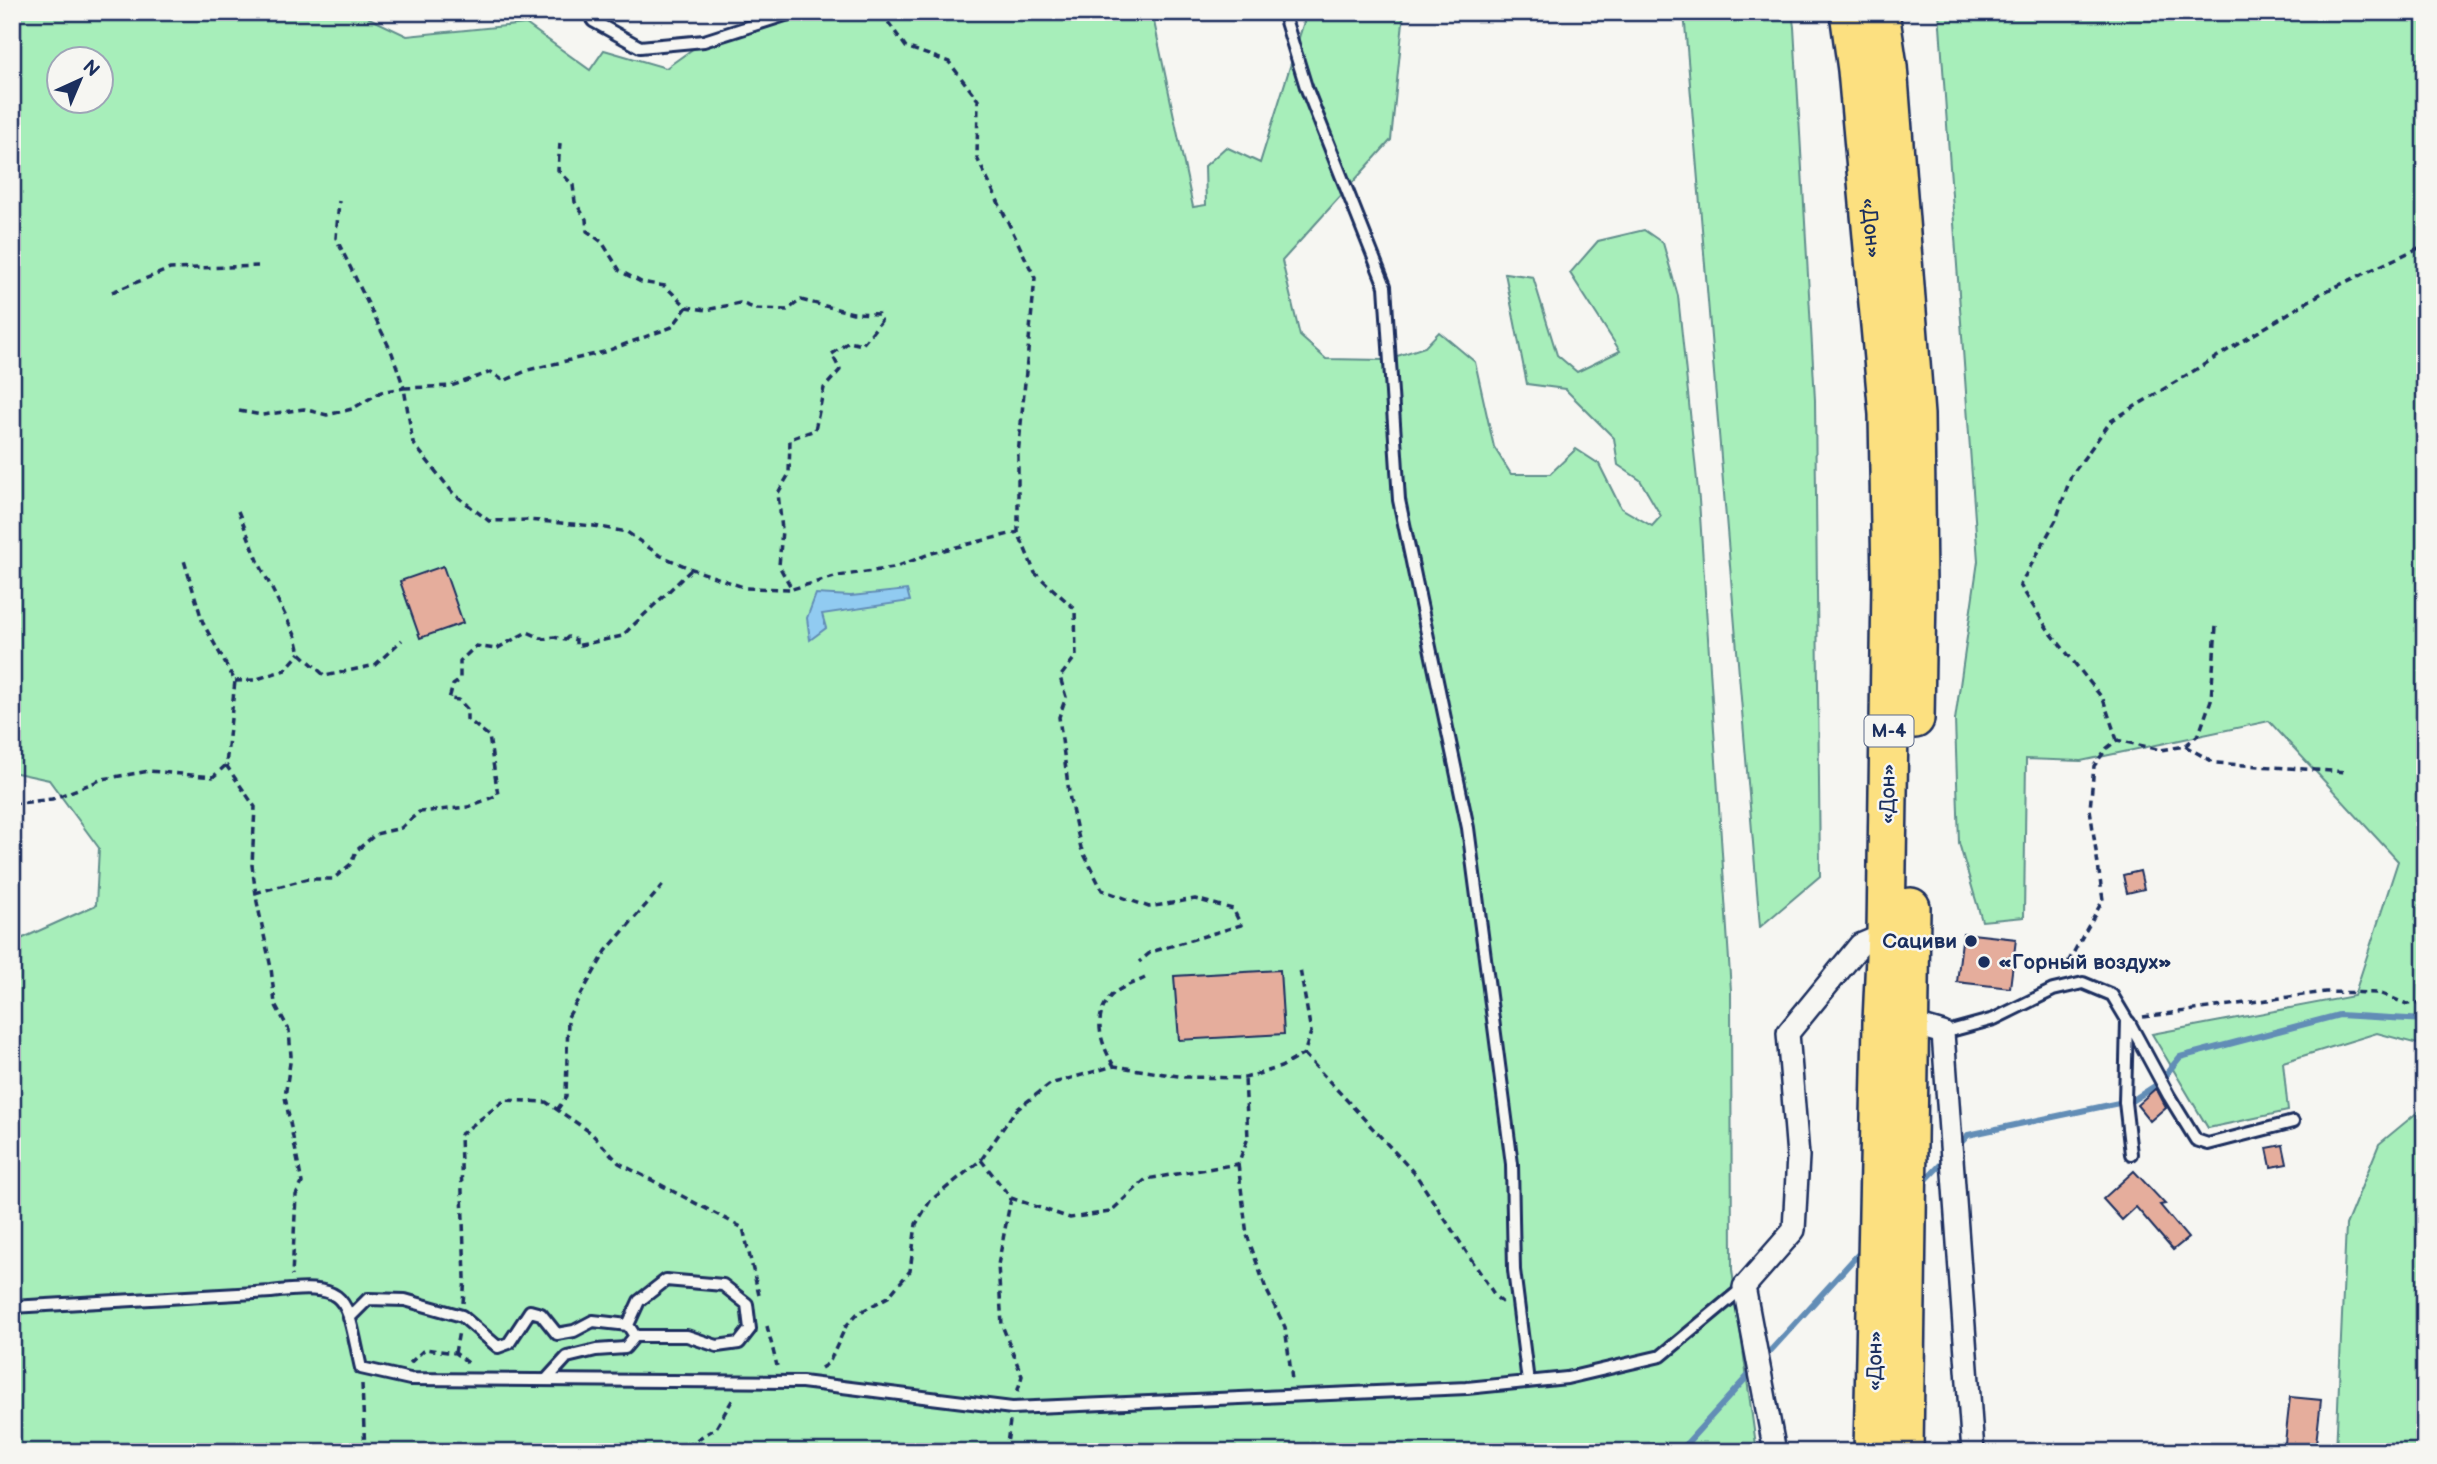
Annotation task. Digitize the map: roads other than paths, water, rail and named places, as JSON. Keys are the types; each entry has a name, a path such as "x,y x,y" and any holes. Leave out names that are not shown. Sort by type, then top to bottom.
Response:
{"highway":[{"name":"«Дон»","path":"1849,12 1857,70 1888,414 1891,582 1886,934 1881,1035 1873,1452"},
{"name":"«Дон»","path":"1880,12 1888,66 1915,415 1926,1028 1903,1452"}],"street":[{"path":"1775,1452 1744,1287 1794,1230 1798,1156 1788,1033 1860,945 1886,934"},
{"path":"1926,1028 1973,1452"}],"lane":[{"path":"589,12 593,21 640,47 704,41 795,12"},
{"path":"1283,12 1307,87 1385,286 1399,500 1468,828 1512,1164 1514,1270 1528,1382"},
{"path":"1926,1028 1994,1019 2053,990 2083,983 2112,995 2196,1140 2208,1144 2293,1122"},
{"path":"2127,1020 2125,1102 2131,1154"},
{"path":"628,1325 639,1301 666,1280 723,1285 747,1304 750,1329 739,1343 717,1346 687,1336 635,1336"},
{"path":"12,1307 304,1288 331,1292 343,1300 361,1368 410,1379 802,1382 1012,1408 1467,1388 1567,1378 1661,1356 1744,1287"},
{"path":"349,1318 368,1299 405,1300 462,1316 498,1348 509,1343 530,1311 541,1314 557,1335 574,1332 593,1321 628,1325"},
{"path":"628,1325 635,1336"},
{"path":"546,1380 567,1357 596,1350 625,1348 635,1336"}],"water":[{"path":"907,590 910,601 822,614 826,628 810,640 807,618 816,594 851,596"}],"waterway":[{"path":"1958,1146 1968,1135 2133,1100 2158,1084 2180,1057 2339,1015 2425,1020"},
{"path":"1922,1184 1946,1159"},
{"path":"1762,1360 1863,1249"},
{"path":"1679,1452 1755,1368"}],"place":[{"name":"Сациви","path":"1971,941"},
{"name":"«Горный воздух»","path":"1984,962"}]}
